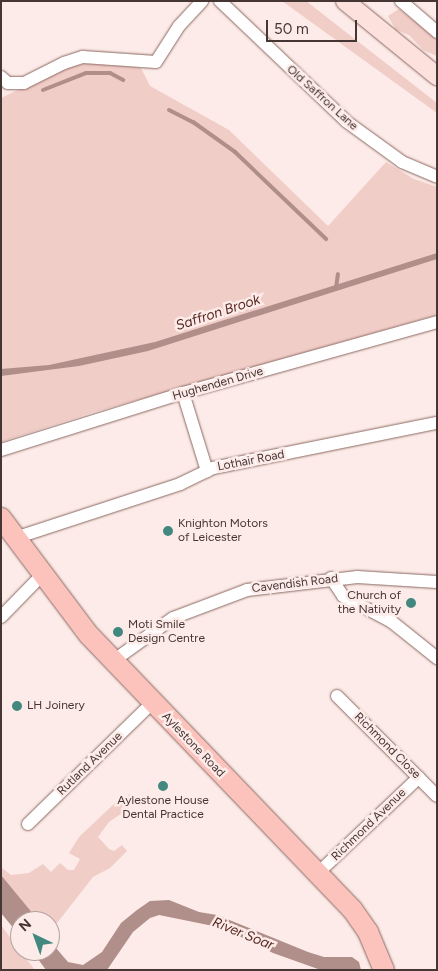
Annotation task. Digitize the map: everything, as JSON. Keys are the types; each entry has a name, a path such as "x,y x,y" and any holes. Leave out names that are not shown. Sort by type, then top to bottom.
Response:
{"main road":[{"path":"345,1 437,76"},
{"name":"Aylestone Road","path":"1,518 42,575 112,661 352,909 368,932 384,970"}],"street":[{"path":"1,77 8,83 24,83 64,62 83,57 156,62 179,26 202,1"},
{"name":"Old Saffron Lane","path":"220,1 347,122 402,162 437,177"},
{"path":"401,1 437,32"},
{"name":"Hughenden Drive","path":"1,450 183,393 437,322"},
{"path":"183,393 207,471"},
{"name":"Lothair Road","path":"15,538 180,484 207,471 437,422"},
{"path":"1,617 42,575"},
{"path":"331,578 343,596 392,622 437,658"},
{"name":"Cavendish Road","path":"112,661 173,618 216,600 269,585 331,578 437,582"},
{"name":"Richmond Close","path":"337,696 437,796"},
{"name":"Rutland Avenue","path":"28,824 152,703"},
{"name":"Richmond Avenue","path":"318,873 419,777"}],"shaded area":[{"path":"282,1 306,1 437,103 437,113"},
{"path":"399,9 436,37 437,56 423,50 409,35 396,30 388,16"},
{"path":"95,62 141,68 150,86 229,130 328,226 386,162 414,179 437,187 437,315 91,413 1,442 1,98 65,67"},
{"path":"130,794 132,797 128,809 109,822 98,837 109,849 114,851 122,845 127,851 110,868 93,877 60,919 60,911 31,911 1,875 1,861 2,868 11,875 29,873 43,864 51,872 60,863 68,870 74,870 80,859 69,853 79,837 115,803"},
{"path":"1,925 10,937 10,961 28,961 35,970 1,970"}],"water":[{"path":"437,253 437,259 148,351 79,366 1,376 1,369 49,365 155,342"},
{"path":"1,875 31,911 10,911 10,924 1,913"},
{"name":"River Soar","path":"169,900 199,912 217,915 324,957 352,957 359,962 361,970 318,969 273,953 223,928 159,915 150,918 133,932 107,970 46,970 39,961 60,961 60,953 68,962 83,965 102,952 121,923 150,901"}],"waterway":[{"path":"43,90 86,73 110,73 123,80"},
{"path":"169,110 193,122 235,152 326,239"},
{"path":"336,288 338,274"}],"place":[{"name":"Knighton Motors of Leicester","path":"168,531"},
{"name":"Church of the Nativity","path":"411,603"},
{"name":"Moti Smile Design Centre","path":"118,632"},
{"name":"LH Joinery","path":"17,706"},
{"name":"Aylestone House Dental Practice","path":"163,786"}],"water label":[{"name":"Saffron Brook","path":"218,313"}]}
